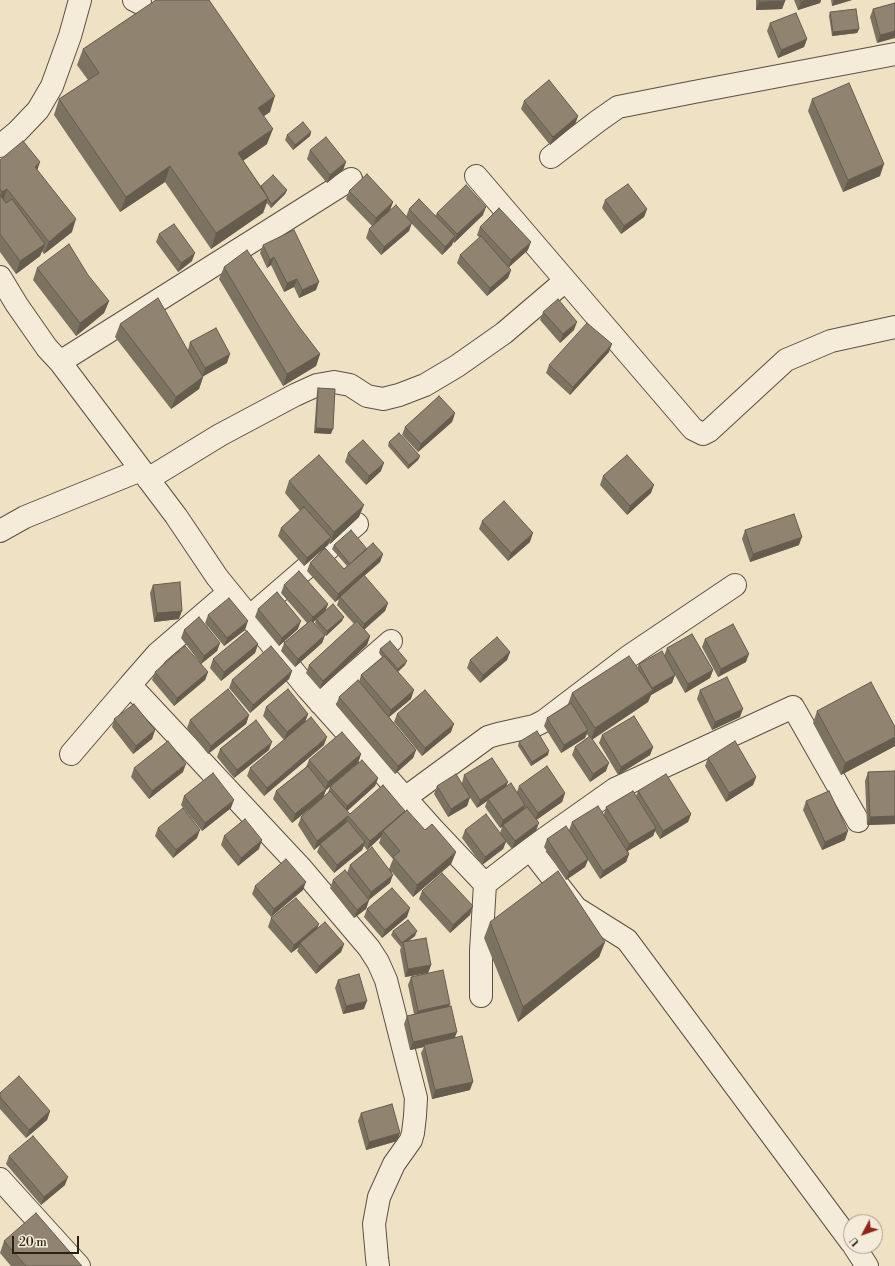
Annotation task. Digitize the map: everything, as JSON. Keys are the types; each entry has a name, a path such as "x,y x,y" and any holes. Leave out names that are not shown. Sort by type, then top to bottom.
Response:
{"street":[{"path":"0,146 17,132 38,110 52,86 70,36 80,0"},
{"path":"551,157 618,107 679,94 895,54"},
{"path":"476,176 693,429 703,434 709,431 786,360 831,341 895,327"},
{"path":"60,362 351,179"},
{"path":"0,277 17,305 47,348 60,362 176,516 217,577 320,703 485,884 481,996"},
{"path":"0,531 25,517 144,475 295,395 317,385 334,382 350,385 367,396 383,399 425,386 457,366 504,333 565,281"},
{"path":"249,617 357,524"},
{"path":"405,798 488,737 534,726 544,721 628,657 736,585"},
{"path":"71,754 158,653 229,592"},
{"path":"320,703 391,641"},
{"path":"130,685 302,869 369,948 378,962 386,980 416,1098 411,1140 394,1164 379,1197 374,1224 378,1266"},
{"path":"485,884 530,849 615,789 793,707 858,821"},
{"path":"530,849 576,908 627,940 843,1231"},
{"path":"0,1179 79,1266"},
{"path":"859,1254 866,1266"}],"building":[{"path":"156,0 209,0 275,96 258,108 273,129 238,153 268,198 216,233 170,166 126,197 59,99 99,73 83,49"},
{"path":"759,0 785,0 785,1 759,2"},
{"path":"895,3 895,31 880,35 873,9"},
{"path":"856,9 859,29 833,32 830,12"},
{"path":"796,13 807,39 781,50 770,23"},
{"path":"549,80 578,116 553,137 524,101"},
{"path":"849,83 884,164 848,180 812,99"},
{"path":"303,122 311,132 295,145 287,135"},
{"path":"326,137 346,162 330,175 310,150"},
{"path":"23,141 40,162 35,167 76,219 49,242 7,189 2,192 0,189 0,160"},
{"path":"367,174 393,202 376,218 349,191"},
{"path":"273,175 287,190 272,204 261,186"},
{"path":"628,184 647,209 624,226 605,200"},
{"path":"466,185 486,207 457,234 437,213"},
{"path":"0,195 6,203 12,199 45,244 20,261 0,234"},
{"path":"419,199 455,236 445,247 409,209"},
{"path":"396,205 412,223 384,247 369,229"},
{"path":"499,208 531,242 511,260 480,227"},
{"path":"174,224 195,253 181,263 159,234"},
{"path":"294,230 319,282 302,290 297,279 287,283 274,257 270,260 263,245"},
{"path":"481,236 511,270 490,288 460,255"},
{"path":"69,244 88,275 109,301 80,323 37,268"},
{"path":"247,250 297,324 320,354 287,374 224,267"},
{"path":"158,298 203,377 176,397 120,324"},
{"path":"558,299 577,322 563,334 543,312"},
{"path":"587,323 612,344 573,387 549,365"},
{"path":"216,328 230,354 205,368 190,342"},
{"path":"318,388 335,389 333,429 316,428"},
{"path":"439,396 455,413 421,444 405,427"},
{"path":"399,433 420,456 409,465 389,442"},
{"path":"363,440 384,463 369,476 348,453"},
{"path":"319,455 364,505 334,532 289,481"},
{"path":"627,455 654,485 630,506 603,476"},
{"path":"504,501 533,533 511,553 482,521"},
{"path":"304,507 331,537 307,558 281,528"},
{"path":"794,514 802,537 753,554 745,530"},
{"path":"351,530 367,549 350,564 334,545"},
{"path":"373,543 383,554 338,594 310,563 325,548 344,569"},
{"path":"299,571 328,604 313,617 284,585"},
{"path":"364,575 388,603 364,624 340,597"},
{"path":"180,582 182,611 157,613 153,585"},
{"path":"277,592 301,621 282,638 258,609"},
{"path":"229,598 248,621 227,638 208,615"},
{"path":"333,604 344,617 327,631 316,619"},
{"path":"199,617 220,643 204,656 184,630"},
{"path":"311,620 325,635 298,659 284,643"},
{"path":"357,621 370,636 323,681 309,665"},
{"path":"733,624 749,654 721,669 705,639"},
{"path":"247,631 258,644 224,672 213,659"},
{"path":"692,634 713,670 688,684 667,648"},
{"path":"497,637 510,652 483,675 470,660"},
{"path":"390,641 407,661 398,669 380,649"},
{"path":"185,646 208,672 177,698 155,672"},
{"path":"271,646 292,671 253,705 232,680"},
{"path":"662,651 675,675 652,688 639,664"},
{"path":"384,656 414,690 391,710 361,675"},
{"path":"629,656 653,690 595,728 572,693"},
{"path":"727,677 743,709 715,722 700,690"},
{"path":"358,680 416,750 398,766 339,697"},
{"path":"871,682 895,727 895,737 845,763 817,711"},
{"path":"228,689 249,715 211,746 190,720"},
{"path":"288,689 308,714 287,732 266,707"},
{"path":"425,690 454,724 425,748 397,714"},
{"path":"571,703 588,730 564,745 547,718"},
{"path":"134,704 155,730 136,746 114,719"},
{"path":"634,716 653,747 621,767 602,735"},
{"path":"311,717 327,737 267,788 250,768"},
{"path":"256,720 272,742 237,770 220,749"},
{"path":"537,731 549,751 532,762 519,742"},
{"path":"342,732 361,754 328,782 309,760"},
{"path":"590,736 609,763 593,774 575,747"},
{"path":"168,741 186,764 152,791 134,768"},
{"path":"735,741 756,777 729,793 708,758"},
{"path":"492,758 508,782 480,800 464,775"},
{"path":"362,760 378,778 347,806 330,787"},
{"path":"308,766 326,789 295,814 276,791"},
{"path":"547,766 565,793 538,813 519,786"},
{"path":"895,771 895,816 870,817 868,772"},
{"path":"213,773 234,800 205,823 184,796"},
{"path":"456,774 470,797 451,809 437,786"},
{"path":"666,774 691,814 663,831 638,791"},
{"path":"511,783 525,805 503,820 488,799"},
{"path":"383,785 405,811 370,841 348,816 317,841 301,817 330,791 350,814"},
{"path":"633,791 656,828 629,844 606,807"},
{"path":"829,791 848,831 825,842 806,801"},
{"path":"598,806 629,854 603,871 572,822"},
{"path":"527,807 539,823 515,841 503,825"},
{"path":"183,808 200,830 176,850 158,828"},
{"path":"407,810 425,830 432,824 456,852 417,885 393,857 400,851 383,831"},
{"path":"486,814 506,841 485,857 465,830"},
{"path":"245,819 262,840 241,858 224,836"},
{"path":"348,821 365,842 337,865 320,844"},
{"path":"566,826 588,859 569,872 547,839"},
{"path":"372,847 393,875 371,892 350,865"},
{"path":"286,859 306,882 274,909 255,886"},
{"path":"345,870 369,900 357,910 333,880"},
{"path":"558,871 605,942 523,1007 490,922"},
{"path":"442,873 473,906 453,925 422,891"},
{"path":"392,888 410,908 385,930 367,909"},
{"path":"296,898 319,924 294,945 271,918"},
{"path":"408,920 417,931 402,943 393,931"},
{"path":"325,922 344,944 319,966 300,943"},
{"path":"426,938 431,965 408,969 403,942"},
{"path":"443,970 450,1004 418,1011 411,977"},
{"path":"359,974 367,1001 346,1006 338,980"},
{"path":"451,1006 457,1032 413,1042 407,1016"},
{"path":"462,1036 473,1082 435,1090 424,1045"},
{"path":"19,1076 50,1111 29,1130 0,1097 0,1093"},
{"path":"392,1104 400,1133 369,1142 361,1113"},
{"path":"33,1136 68,1177 44,1197 9,1156"},
{"path":"36,1213 82,1266 26,1266 4,1241"}]}
